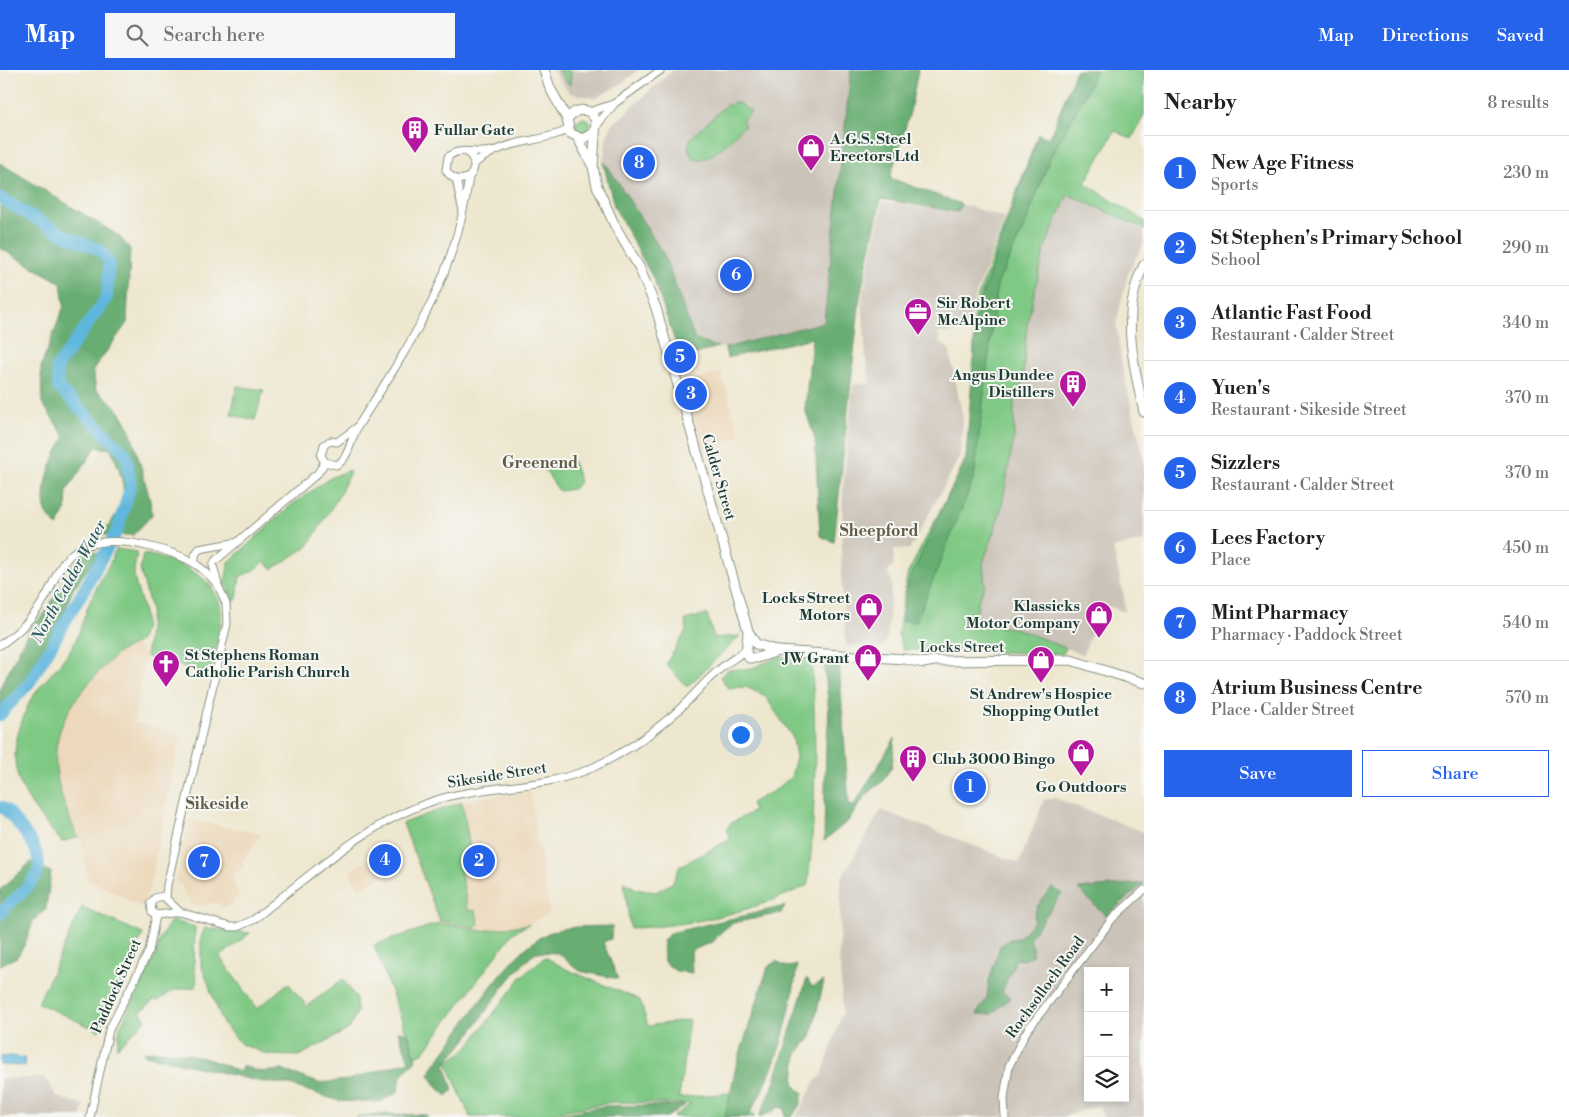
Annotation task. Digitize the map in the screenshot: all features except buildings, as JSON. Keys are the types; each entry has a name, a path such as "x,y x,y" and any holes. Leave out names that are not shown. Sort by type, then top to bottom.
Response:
{"main road":[{"path":"544,70 567,118 568,130"},
{"path":"557,99 575,111 590,112 595,129 586,138 578,138"},
{"path":"567,118 575,111"},
{"name":"Calder Street","path":"593,167 595,129"},
{"name":"Calder Street","path":"568,130 578,138 593,167 601,199 639,267 656,308 752,649 761,652 760,656"},
{"path":"1144,265 1132,305 1129,332 1132,363 1144,412"},
{"name":"Locks Street","path":"752,649 905,659 923,663 934,661 1071,660 1144,682"},
{"name":"Locks Street","path":"760,656 778,651"}],"street":[{"path":"590,112 615,103 661,70"},
{"path":"595,129 615,103"},
{"path":"463,210 456,179 449,174 446,161 455,152 468,153 498,149 568,130"},
{"path":"356,428 337,442 327,443 322,448 321,456 325,462 332,465 340,464 356,428 382,390 429,312 451,256 469,177 474,164 498,149"},
{"path":"468,153 474,164"},
{"path":"456,179 469,177"},
{"path":"337,442 343,446 345,454"},
{"path":"205,569 318,473 325,462"},
{"path":"0,645 26,624 40,606 65,560 81,548 103,541 158,548 180,556 195,558 218,586 226,604 227,624 166,885 165,899 162,914 150,905 152,900 165,899"},
{"path":"195,558 199,550 236,542"},
{"path":"207,548 215,554 214,563 218,586"},
{"name":"Sikeside Street","path":"162,914 180,912 230,927 237,927 253,920 364,834 391,818 442,798 480,790 544,782 595,767 650,734 668,720 713,674 752,649"},
{"name":"Rochsolloch Road","path":"1005,1117 1006,1078 1009,1066 1026,1032 1113,918 1144,890"},
{"name":"Sikeside Street","path":"165,899 180,912"},
{"name":"Paddock Street","path":"90,1117 102,1054 109,1030 149,951 154,929 162,914"}],"shaded area":[{"path":"552,70 638,70 620,85 595,98 570,93"},
{"path":"673,70 852,70 824,322 725,348 708,346 702,340 695,340 664,255 607,165 603,162 607,136 612,125"},
{"path":"1069,193 1144,231 1144,242 1128,274 1116,323 1122,366 1144,459 1144,541 1113,548 1124,597 1125,612 1102,604 1083,655 1015,628 977,625 977,603 985,585 983,563 1001,510 1014,437 1014,397 1022,391 1027,324 1046,245"},
{"path":"883,202 958,212 961,204 1005,218 972,305 970,331 939,333 940,342 949,349 963,419 959,458 910,549 894,549 893,565 889,570 888,576 892,580 887,640 881,648 846,645 841,576 843,487 853,385 870,383 866,359 862,298"},
{"path":"721,373 740,436 703,450 686,382"},
{"path":"136,644 146,657 134,722 181,734 149,889 141,907 88,879 83,847 58,787 56,764 57,741 64,718 76,697 121,650"},
{"path":"530,792 550,913 529,924 482,931 439,923 401,823 458,802 483,797"},
{"path":"1055,798 1144,832 1144,1117 1103,1117 1099,1105 1063,1117 796,1117 815,1082 822,1075 843,1011 839,956 841,879 881,810 1019,863 1044,800"},
{"path":"189,819 261,834 242,861 244,868 231,875 239,897 233,899 234,904 223,908 220,904 209,903 207,907 190,904 191,899 187,897 181,885 176,883"},
{"path":"388,848 397,851 397,860 380,878 359,889 350,871"},
{"path":"45,1077 57,1097 84,1105 81,1117 0,1117 0,1079"}],"green space":[{"path":"851,70 918,70 910,112 890,178 961,204 958,212 881,199 860,296 834,542 820,536 815,439 805,409 812,338 727,358 725,348 824,322"},
{"path":"1076,70 1096,70 1088,89 1050,158 1026,223 997,285 974,478 916,622 902,621 908,583 966,458 977,309 1038,137 1049,140"},
{"path":"1079,70 1144,70 1144,115 1132,139 1115,131 1085,183 1144,221 1144,229 1068,194 1045,247 1027,324 1022,391 1014,397 1014,437 1001,510 983,563 985,585 977,603 977,625 1015,628 1066,648 1063,654 903,650 898,633 907,575 966,460 974,373 974,307 1038,134 1051,138"},
{"path":"558,71 571,71 570,85"},
{"path":"733,103 739,103 751,112 742,121 745,125 728,143 715,153 708,157 693,159 688,148 690,139 727,104 730,106"},
{"path":"583,118 591,126 583,134 575,126"},
{"path":"603,162 607,165 664,255 695,340 718,347 690,356 688,350 678,350 654,280 614,206"},
{"path":"0,163 119,236 130,249 127,323 93,370 96,390 116,407 131,433 149,496 152,515 133,535 103,535 120,508 123,494 122,478 111,449 96,447 67,490 66,510 57,527 47,514 44,506 45,485 48,474 65,437 42,403 41,367 64,306 61,283 0,248"},
{"path":"237,386 264,390 255,420 231,415"},
{"path":"572,459 580,482 573,489 559,491 542,466"},
{"path":"349,470 350,472 340,494 308,546 273,569 264,562 254,571 240,576 237,599 233,601 225,582 229,562 290,506 330,478"},
{"path":"116,549 137,552 134,571 136,586 145,617 145,626 139,641 117,654 95,676 78,697 66,717 58,737 56,759 58,782 78,837 62,842 33,807 24,792 15,760 16,742 31,699 73,646 91,599"},
{"path":"89,551 99,553 73,589 61,620 32,674 0,709 0,688 29,630 45,613 74,563"},
{"path":"143,554 183,566 196,573 215,592 220,605 221,620 210,673 146,657 151,610 140,569"},
{"path":"707,614 714,638 740,636 687,687 666,664 686,631 685,620"},
{"path":"811,656 815,770 813,828 808,885 766,903 721,916 675,925 630,928 624,882 637,889 656,892 673,882 680,866 731,839 726,830 731,823 754,811 751,803 777,789 791,777 796,757 793,738 765,696 746,687 728,688 720,677 727,670 752,668 779,657"},
{"path":"823,659 839,661 849,806 854,805 895,738 892,766 882,782 866,795 849,820 824,841 828,710"},
{"path":"462,802 471,854 467,860 459,863 468,910 476,911 479,924 475,928 440,921 403,823"},
{"path":"31,862 51,872 46,909 33,921 25,944 17,957 0,965 0,890"},
{"path":"1144,883 1106,916 1078,889"},
{"path":"1052,888 1062,893 1029,939 1033,948 1032,955 1025,960 1016,959 1002,992 1011,997 992,1014 977,1014 987,998 989,981 1000,946 1010,939 1019,938 1034,921 1037,907"},
{"path":"785,906 781,913 733,923 722,931 714,941 691,951 692,973 676,971 664,962 663,941 670,933"},
{"path":"82,907 143,934 99,1031 38,1003"},
{"path":"173,921 195,927 194,965 197,983 195,987 174,990 158,1001 154,1000 140,1012 146,1020 117,1048 120,1027 155,957 161,937 170,922"},
{"path":"439,923 482,931 529,924 513,933 423,1053 415,1056 374,945"},
{"path":"612,926 611,939 603,942 618,979 580,971 558,953 536,952 511,978 468,1037 445,1064 453,1090 447,1096 438,1088 429,1075 434,1065 486,993 517,957 533,943 556,930"},
{"path":"205,928 250,933 220,957 257,1009 288,983 307,1006 343,979 356,998 357,1012 349,1029 299,1056 269,1055 241,1044 223,1024 201,964 201,937"},
{"path":"545,957 566,969 640,1000 648,1026 689,1020 679,1098 730,1093 755,1117 673,1117 691,1104 613,1102 530,1117 470,1117 447,1063 467,1048 522,976"},
{"path":"777,961 786,966 797,965 791,1004 781,1044 766,1082 747,1117 725,1117 736,1066 768,967"},
{"path":"807,978 812,987 824,981 811,1037 797,1054 794,1082 797,1089 803,1092 801,1103 792,1117 785,1117 785,1109 779,1107 759,1117 773,1086"},
{"path":"398,1031 408,1033 416,1060 401,1076 398,1092 380,1102 339,1101 290,1085 257,1081 146,1055 143,1052 167,1051 193,1055 217,1062 239,1072 243,1066 261,1072 282,1070 319,1083 348,1080 409,1061"},
{"path":"685,1105 667,1117 545,1117 605,1106"},
{"path":"380,1114 426,1115 428,1117 356,1117"}],"water":[{"path":"0,1057 24,1058 25,1066 0,1065"}],"waterway":[{"name":"North Calder Water","path":"0,198 62,234 100,250 109,262 107,297 57,367 58,387 126,454 131,485 117,531 81,595 30,682 0,715"},
{"name":"North Calder Water","path":"0,807 5,809 25,833 36,852 39,862 38,871 33,880 0,914"}],"place":[{"name":"Fullar Gate","path":"415,154"},
{"name":"Atrium Business Centre","path":"639,163"},
{"name":"A.G.S. Steel Erectors Ltd","path":"811,172"},
{"name":"Lees Factory","path":"736,275"},
{"name":"Sir Robert McAlpine","path":"918,336"},
{"name":"Sizzlers","path":"680,357"},
{"name":"Atlantic Fast Food","path":"691,394"},
{"name":"Angus Dundee Distillers","path":"1073,408"},
{"name":"Locks Street Motors","path":"869,631"},
{"name":"Klassicks Motor Company","path":"1099,639"},
{"name":"JW Grant","path":"868,682"},
{"name":"St Andrew's Hospice Shopping Outlet","path":"1041,684"},
{"name":"St Stephens Roman Catholic Parish Church","path":"166,688"},
{"name":"Go Outdoors","path":"1081,777"},
{"name":"Club 3000 Bingo","path":"913,783"},
{"name":"New Age Fitness","path":"970,787"},
{"name":"Yuen's","path":"385,860"},
{"name":"St Stephen's Primary School","path":"479,861"},
{"name":"Mint Pharmacy","path":"204,862"}],"district":[{"name":"Greenend","path":"540,462"},
{"name":"Sheepford","path":"879,530"},
{"name":"Sikeside","path":"217,803"}]}
